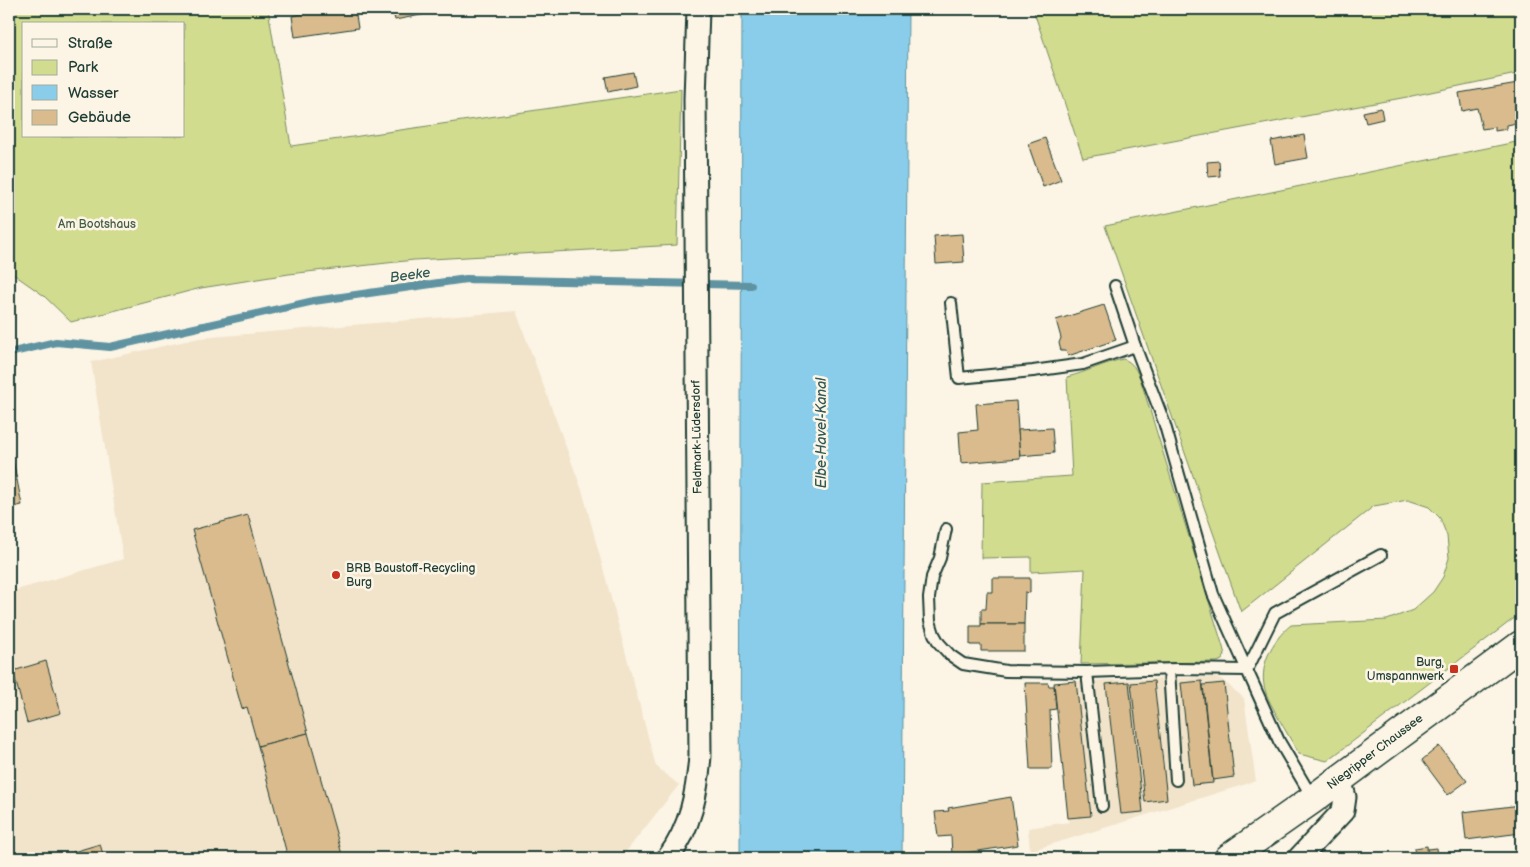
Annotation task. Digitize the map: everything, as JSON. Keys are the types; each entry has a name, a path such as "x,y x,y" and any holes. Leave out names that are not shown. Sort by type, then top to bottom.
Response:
{"main road":[{"name":"Niegripper Chaussee","path":"1229,858 1313,799 1521,645"}],"street":[{"name":"Feldmark-Lüdersdorf","path":"668,858 678,845 688,824 695,797 700,756 695,99 698,9"},
{"path":"1299,858 1342,812 1345,797 1340,779"}],"lane":[{"path":"1115,286 1135,346 1164,422 1213,594 1279,741 1313,799"},
{"path":"951,303 959,378 1082,364 1135,346"},
{"path":"946,529 940,558 932,577 929,598 930,621 939,643 950,655 963,664 1006,671 1247,670"},
{"path":"1247,670 1275,614 1381,555"},
{"path":"1169,670 1176,780"},
{"path":"1087,672 1102,806"}],"shaded area":[{"name":"BRB Baustoff-Recycling Burg","path":"516,311 583,493 656,766 679,785 621,858 9,858 9,592 123,559 91,362 199,338"},
{"path":"1213,677 1221,679 1244,698 1256,781 1030,851 1028,828 1069,822 1054,683"}],"green space":[{"name":"Am Bootshaus","path":"9,9 268,9 291,146 681,89 677,245 414,260 289,274 201,288 71,322 43,295 9,271"},
{"path":"1033,9 1521,9 1521,73 1407,97 1083,158"},
{"path":"1521,141 1521,613 1327,761 1299,754 1269,701 1264,684 1265,664 1278,638 1291,625 1387,620 1413,610 1433,592 1443,577 1449,558 1447,536 1440,518 1429,507 1408,500 1374,506 1241,612 1105,226"},
{"path":"1123,359 1132,364 1140,378 1223,647 1225,655 1222,660 1217,662 1081,664 1085,569 1031,572 1031,557 981,558 982,482 1072,476 1067,377"}],"water":[{"name":"Elbe-Havel-Kanal","path":"742,9 908,9 902,858 740,858"}],"building":[{"path":"307,9 355,9 358,28 295,37 292,16 307,13"},
{"path":"392,9 452,9 395,20"},
{"path":"633,72 636,86 608,92 605,77"},
{"path":"1518,83 1521,122 1507,125 1507,129 1495,131 1495,127 1482,129 1477,108 1462,111 1459,93"},
{"path":"1381,108 1383,119 1366,123 1363,112"},
{"path":"1304,135 1308,158 1275,164 1271,141"},
{"path":"1045,138 1061,180 1043,187 1028,144"},
{"path":"1219,161 1220,176 1208,177 1207,162"},
{"path":"962,234 964,262 936,264 934,236"},
{"path":"1104,305 1116,340 1068,356 1066,351 1061,351 1059,343 1061,338 1056,320"},
{"path":"1016,401 1020,458 961,463 959,432 978,430 976,404"},
{"path":"1052,428 1054,453 1020,456 1018,430"},
{"path":"9,440 22,505 9,508"},
{"path":"248,515 308,733 258,746 247,707 242,709 192,530"},
{"path":"993,578 1030,578 1030,593 1025,592 1024,624 981,624 981,609 986,609 987,592 993,592"},
{"path":"981,624 1024,624 1024,651 981,651 981,645 970,645 970,626 981,626"},
{"path":"46,661 61,713 27,723 13,671"},
{"path":"1076,681 1091,816 1068,818 1054,683"},
{"path":"1154,681 1167,799 1145,802 1131,683"},
{"path":"1202,681 1213,783 1192,785 1181,683"},
{"path":"1129,682 1143,812 1121,814 1106,684"},
{"path":"1025,683 1048,683 1049,686 1054,686 1056,709 1050,710 1052,769 1030,769"},
{"path":"1224,683 1234,777 1213,780 1203,685"},
{"path":"308,733 343,858 288,858 258,746"},
{"path":"1439,746 1467,781 1448,795 1422,760"},
{"path":"1011,797 1018,845 952,855 951,836 938,837 935,812 949,811 948,808"},
{"path":"1521,805 1521,833 1466,840 1463,812"},
{"path":"100,844 104,858 53,858"},
{"path":"1427,846 1428,858 1416,858 1415,848"},
{"path":"1437,848 1438,858 1428,858 1427,849"}],"waterway":[{"name":"Beeke","path":"9,353 56,342 110,347 314,301 466,279 751,285"}],"place":[{"name":"BRB Baustoff-Recycling Burg","path":"336,575"},
{"name":"Burg, Umspannwerk","path":"1454,669"}]}
